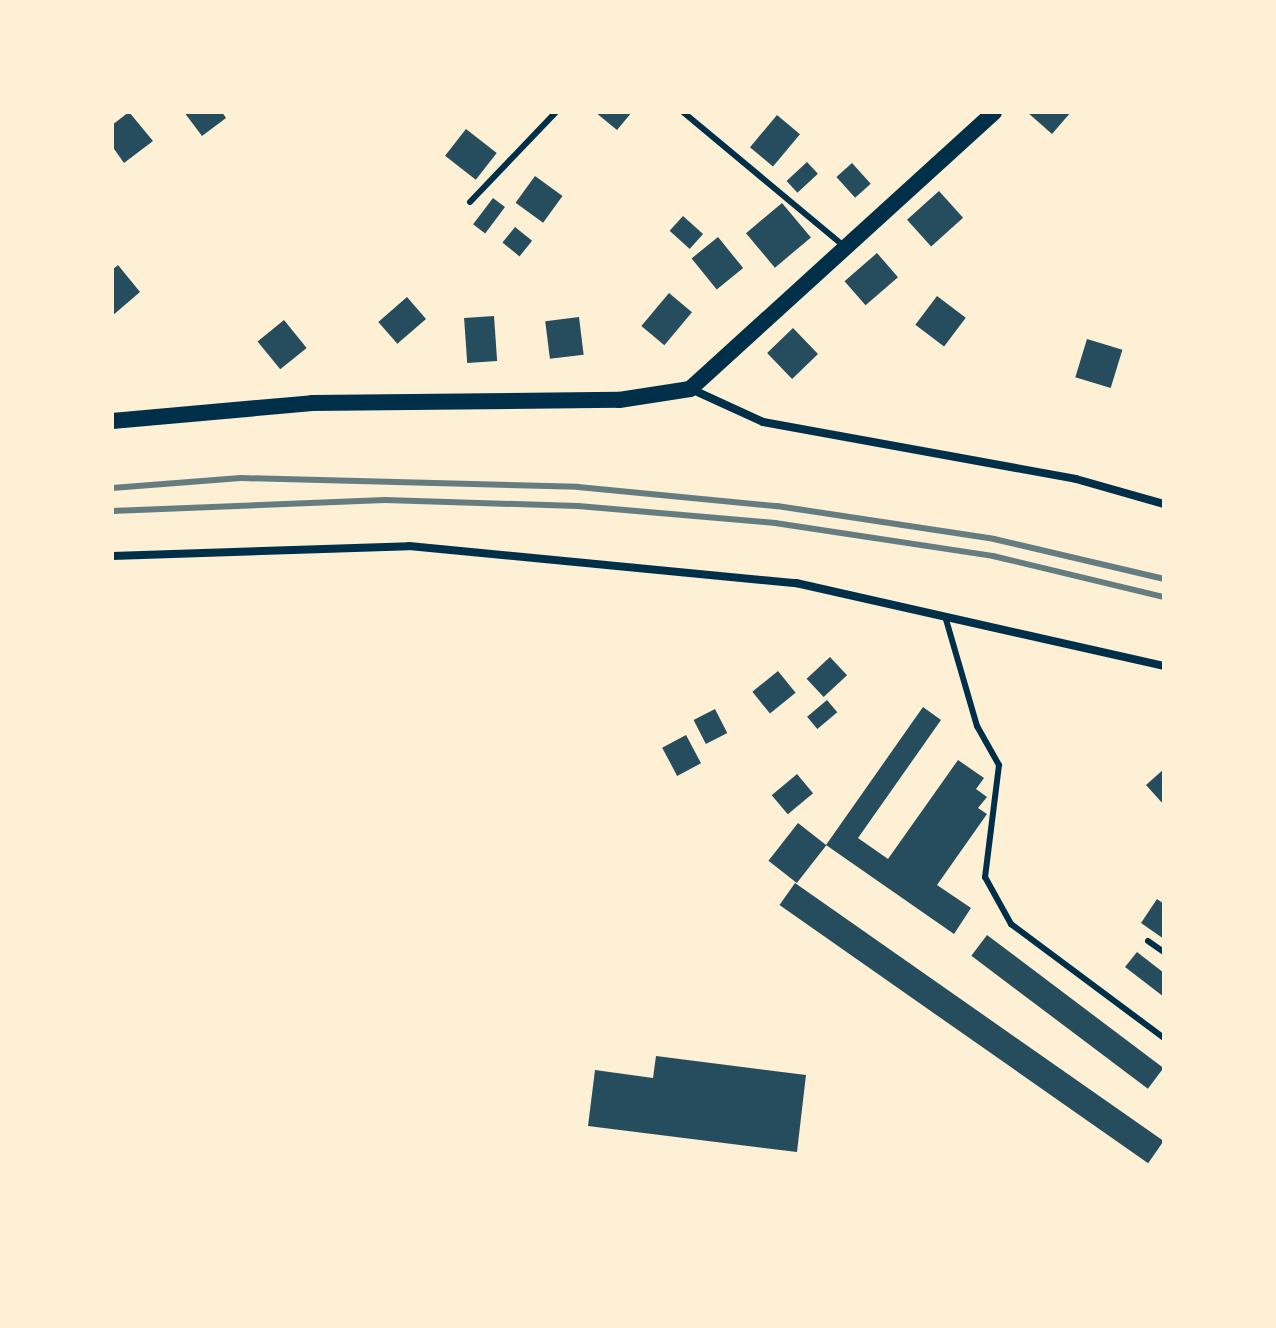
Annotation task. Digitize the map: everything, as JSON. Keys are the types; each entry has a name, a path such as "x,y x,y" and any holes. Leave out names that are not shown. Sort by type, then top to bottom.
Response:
{"main road":[{"path":"112,421 312,403 630,399 690,389 994,112"}],"street":[{"path":"690,389 763,422 1076,479 1164,504"},
{"path":"112,556 409,546 796,583 1164,666"}],"lane":[{"path":"470,202 556,112"},
{"path":"683,112 844,246"},
{"path":"944,615 977,726 999,765 985,877 1011,924 1164,1038"},
{"path":"1148,941 1164,952"}],"building":[{"path":"129,112 153,141 124,163 112,146 112,125"},
{"path":"184,112 222,112 226,118 202,136"},
{"path":"595,112 632,112 617,130"},
{"path":"1027,112 1071,112 1052,134"},
{"path":"777,115 800,134 773,166 750,147"},
{"path":"466,129 497,153 476,180 445,156"},
{"path":"807,162 818,174 797,193 787,181"},
{"path":"852,163 871,184 855,198 836,177"},
{"path":"535,176 563,196 543,223 516,203"},
{"path":"939,191 963,218 931,247 907,220"},
{"path":"493,198 505,207 485,233 473,224"},
{"path":"782,203 811,237 775,268 746,233"},
{"path":"683,216 703,234 690,249 670,231"},
{"path":"515,227 532,241 520,256 502,243"},
{"path":"718,237 743,268 717,289 692,258"},
{"path":"877,253 898,277 866,305 845,281"},
{"path":"118,265 140,292 112,316 112,270"},
{"path":"669,293 692,312 664,345 641,326"},
{"path":"937,296 966,318 944,346 915,325"},
{"path":"407,297 426,319 397,344 378,322"},
{"path":"494,316 497,361 467,363 464,318"},
{"path":"579,317 584,355 550,359 545,321"},
{"path":"284,320 307,348 280,369 258,341"},
{"path":"793,328 818,354 792,379 767,353"},
{"path":"1087,339 1122,350 1111,388 1075,377"},
{"path":"830,657 847,675 824,697 807,679"},
{"path":"778,671 796,693 770,714 752,692"},
{"path":"827,700 837,712 817,729 807,717"},
{"path":"923,707 941,720 858,838 888,859 958,760 984,778 976,789 987,797 978,808 987,814 937,885 971,908 954,934 826,845"},
{"path":"715,709 727,733 706,744 694,720"},
{"path":"686,735 701,763 677,776 662,748"},
{"path":"1164,769 1164,805 1146,785"},
{"path":"797,774 813,793 788,814 772,795"},
{"path":"798,823 826,845 797,883 768,861"},
{"path":"795,883 1164,1141 1148,1163 780,905"},
{"path":"1157,899 1164,904 1164,939 1141,923"},
{"path":"987,935 1163,1068 1148,1089 971,956"},
{"path":"1137,952 1164,973 1164,997 1125,967"},
{"path":"656,1056 806,1075 797,1152 588,1126 595,1070 653,1078"}],"railway":[{"path":"112,488 241,478 578,487 777,506 994,539 1164,579"},
{"path":"112,511 385,500 578,506 775,523 993,556 1164,597"}]}
